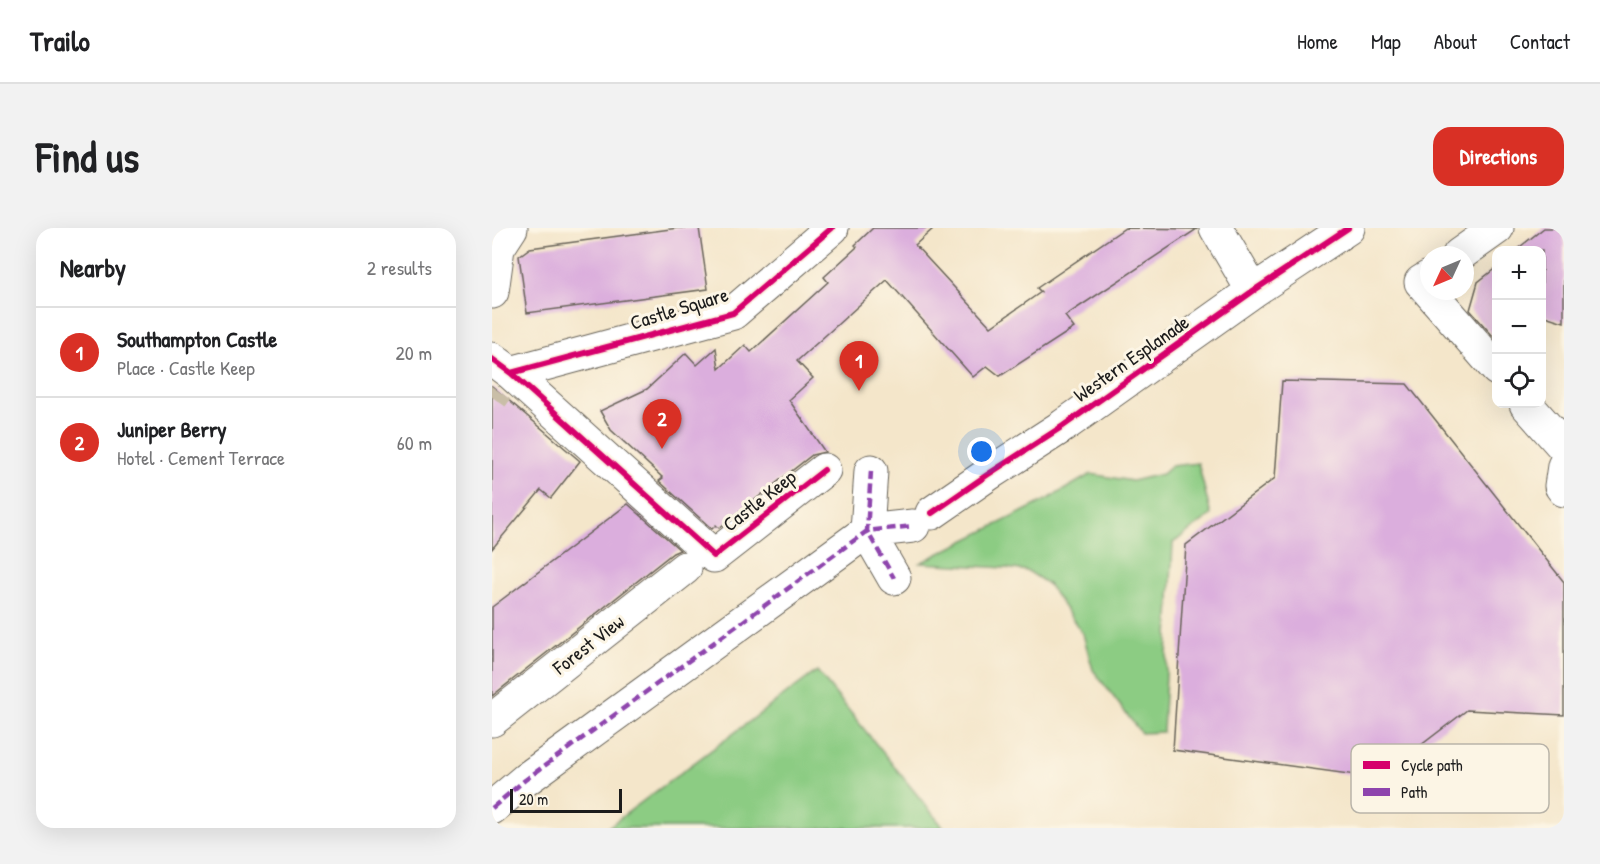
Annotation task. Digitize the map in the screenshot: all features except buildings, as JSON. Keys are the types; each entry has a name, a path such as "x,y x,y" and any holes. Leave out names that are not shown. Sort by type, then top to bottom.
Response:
{"street":[{"path":"492,292 498,248 511,228"},
{"name":"Castle Square","path":"500,374 733,313 831,228"},
{"path":"1216,228 1253,291"},
{"name":"Western Esplanade","path":"867,531 922,519 1063,426 1253,291 1348,228"},
{"path":"1472,246 1497,228"},
{"path":"1437,300 1492,363"},
{"name":"Castle Keep","path":"500,374 714,556 824,470"},
{"path":"1530,408 1564,447"},
{"path":"1564,466 1561,486 1564,489"},
{"path":"871,471 867,531 894,578"},
{"path":"492,808 535,773 867,531"},
{"name":"Forest View","path":"492,720 685,568"}],"green space":[{"path":"1198,463 1211,515 1173,543 1163,732 1141,733 1093,670 1083,634 1048,584 1028,571 920,563 1048,499 1091,474 1132,481 1162,474 1171,466"},
{"path":"817,671 944,828 607,828"}],"tunnel":[{"path":"492,397 497,390"}],"marked path":[{"path":"871,471 867,531 894,578"},
{"path":"492,808 525,780 867,531 913,526"}],"cycle path":[{"path":"511,373 733,313 832,228"},
{"path":"932,513 1063,426 1253,291 1348,228"},
{"path":"492,359 511,373 714,556 824,470"}],"place":[{"name":"Southampton Castle","path":"859,391"},
{"name":"Juniper Berry","path":"662,449"}]}
